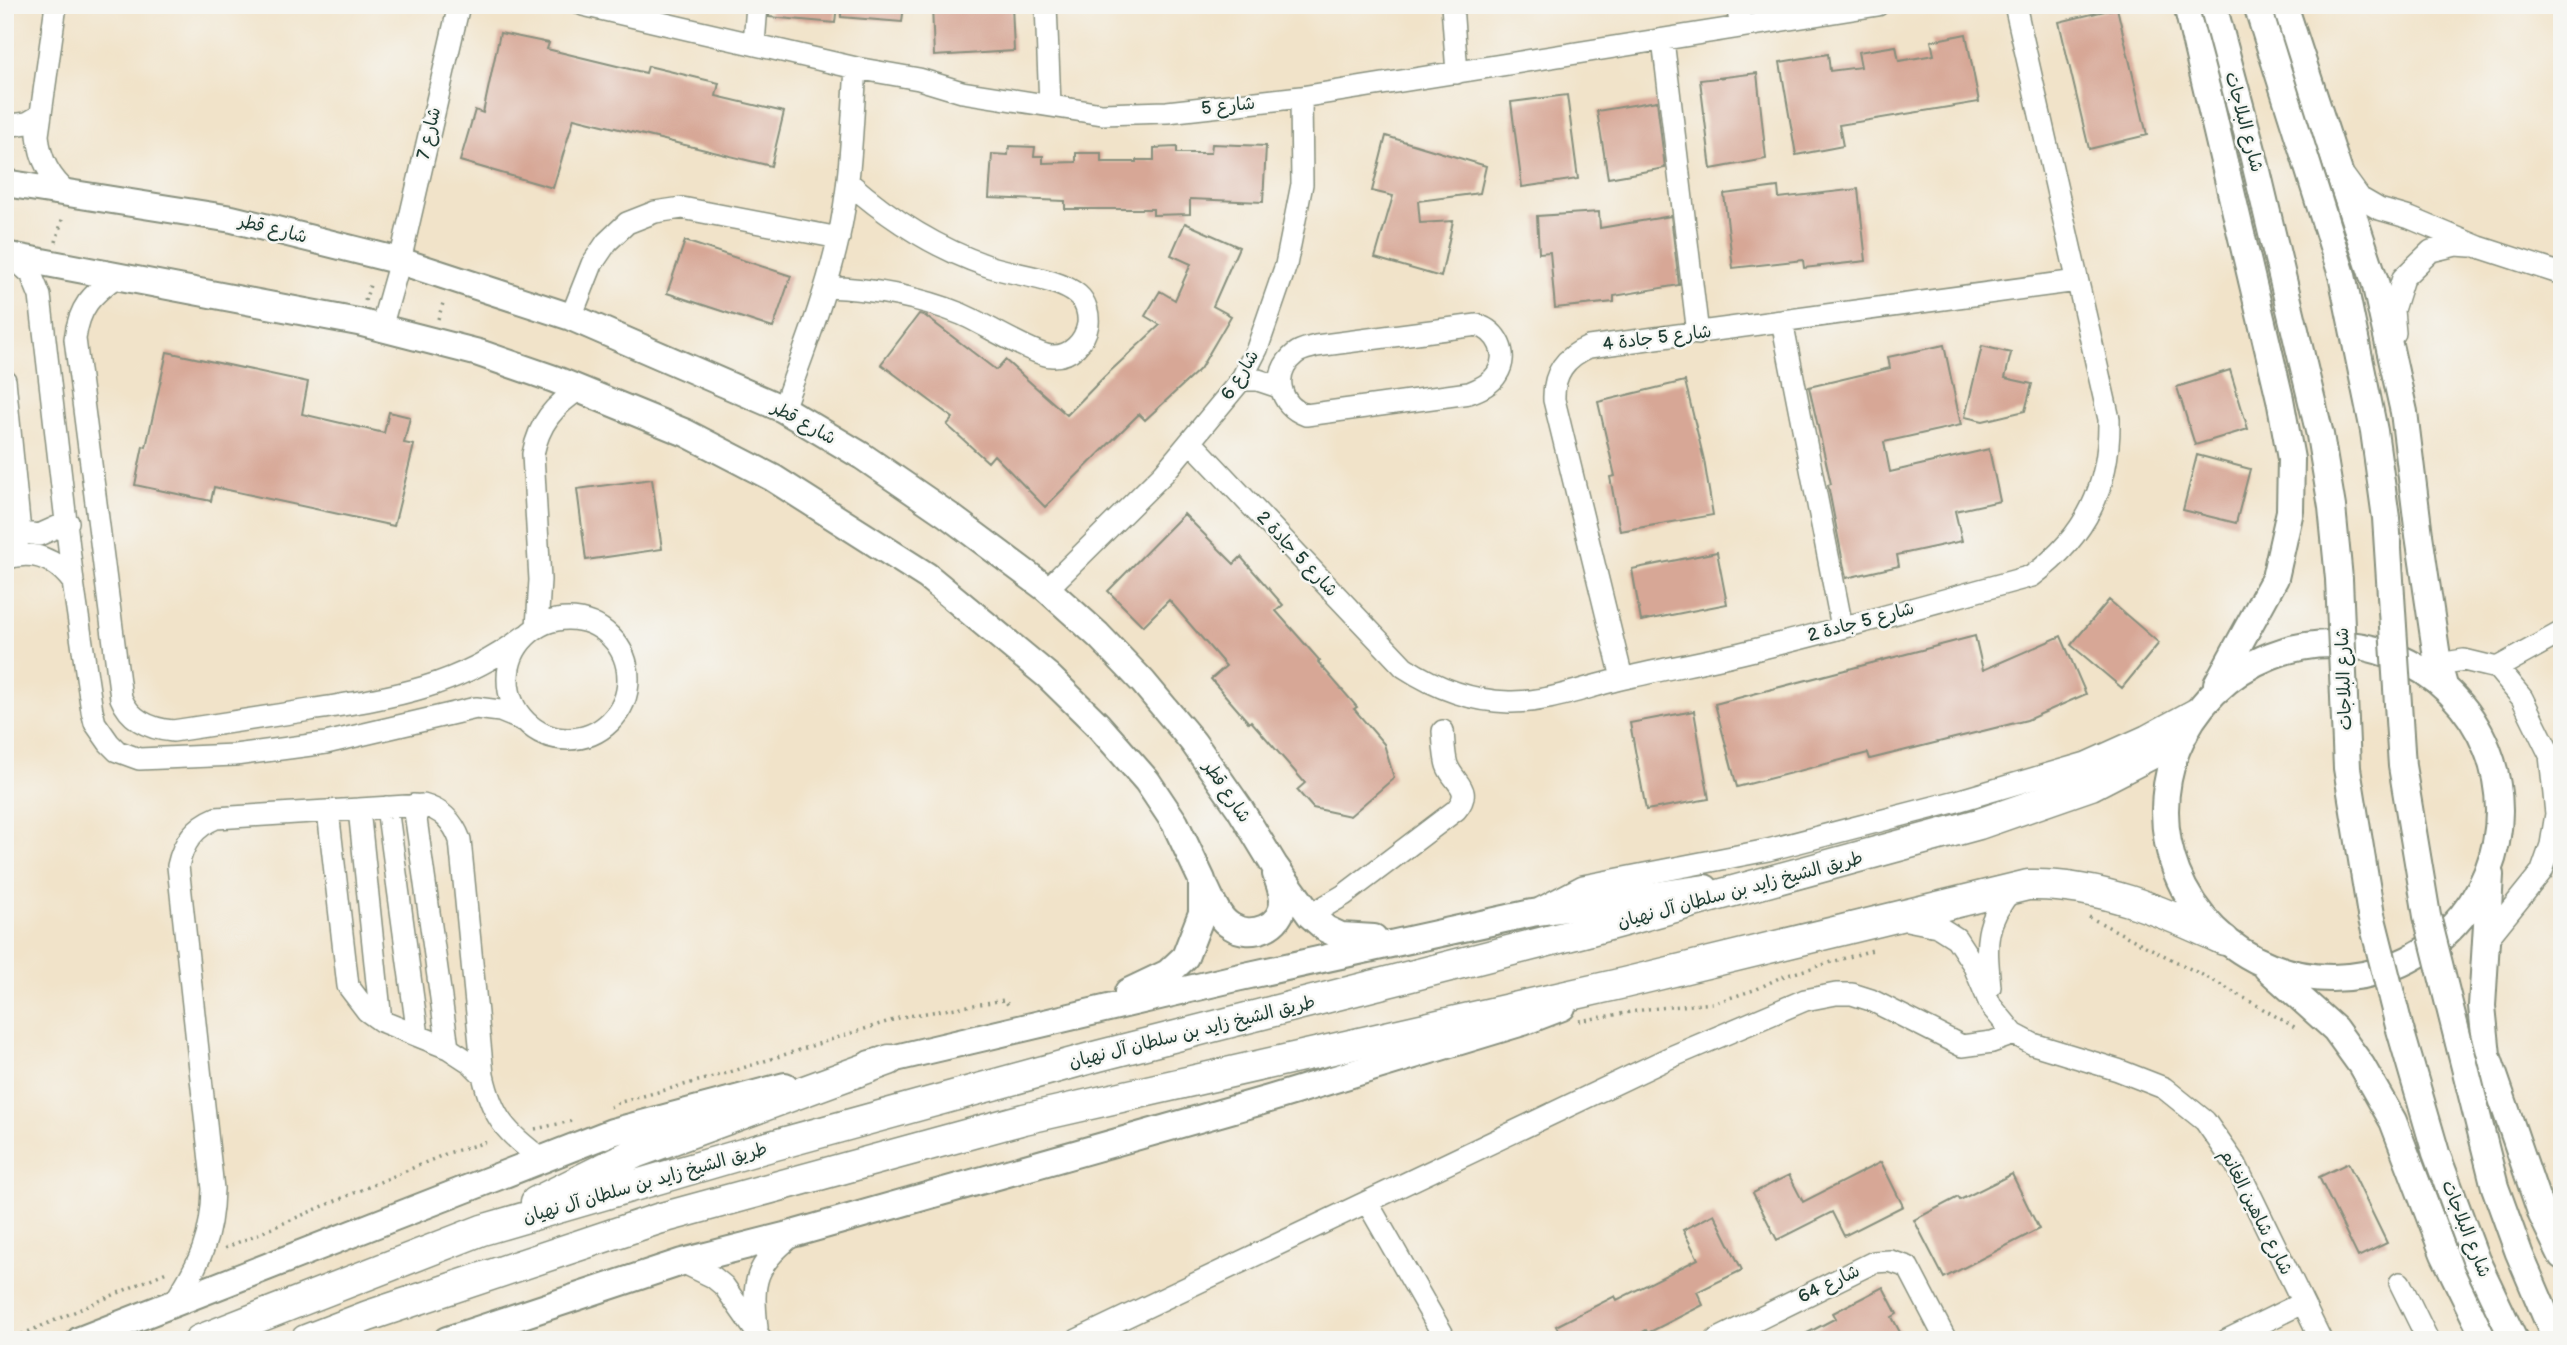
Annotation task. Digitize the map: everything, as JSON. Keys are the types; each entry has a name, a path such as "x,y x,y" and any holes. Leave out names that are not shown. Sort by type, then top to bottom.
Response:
{"highway":[{"name":"طريق الشيخ زايد بن سلطان آل نهيان","path":"200,1340 482,1230 1098,1056 1587,931 1979,824 2091,785 2183,733"},
{"path":"306,1340 368,1316 658,1219 1024,1119 1624,983 2028,885 2046,884 2099,892 2160,911 2224,940"},
{"path":"482,1230 566,1185 635,1153 889,1060"}],"main road":[{"name":"شارع البلاجات","path":"2213,5 2253,154 2317,421 2332,507 2339,579 2347,768 2371,915 2399,1026 2436,1153 2476,1259 2514,1340"},
{"path":"2257,5 2342,275 2374,431 2386,518 2402,765 2427,916 2495,1187 2519,1253 2557,1340"},
{"path":"2284,5 2375,282 2404,412 2441,675 2478,729 2493,764 2499,802 2497,841 2490,870 2484,943 2482,1006 2487,1055 2552,1220 2562,1256"},
{"path":"2186,7 2280,398 2291,459 2290,511 2275,578 2206,701 2183,733 2166,787 2167,844 2187,897 2224,940 2263,964 2335,1029 2361,1065 2393,1121 2444,1254 2486,1340"},
{"name":"شارع قطر","path":"5,183 232,219 389,259 571,317 783,410 873,463 948,515 1047,589 1098,635 1143,682 1193,742 1240,809 1274,865 1310,915 1326,929 1341,936 1425,937"},
{"path":"8,255 370,325 479,353 686,433 773,478 927,576 1048,676 1097,724 1147,782 1175,823 1218,913 1230,925 1244,931 1258,931 1269,927 1278,919 1283,899 1274,865"},
{"path":"2206,701 2241,670 2277,653 2315,644 2354,645 2392,654 2441,675"},
{"path":"2263,964 2306,976 2350,977 2392,967 2431,946 2462,915 2490,870"},
{"path":"80,1340 612,1132 698,1108 1236,978 1532,913 1796,874"},
{"path":"1026,1028 1142,986 1168,973 1185,957 1193,940 1202,913 1202,880"},
{"path":"447,1340 682,1262 796,1233 1256,1102 1496,1030 1624,983"}],"street":[{"path":"56,5 38,135 42,158 52,178 69,194"},
{"name":"شارع 7","path":"370,325 459,5"},
{"name":"شارع 5","path":"583,5 856,68 919,79 962,92 1102,114 1167,112 1301,97 1878,5"},
{"path":"754,44 757,5"},
{"path":"1046,5 1050,105"},
{"path":"1452,5 1457,73"},
{"path":"1737,5 1741,27"},
{"name":"شارع 5 جادة 2","path":"1191,442 1393,656 1430,683 1469,697 1511,702 1539,700 1622,678 1753,651 2032,576 2048,565 2086,519 2099,491 2107,461 2109,419 2015,5"},
{"path":"1662,40 1698,334"},
{"path":"783,410 826,287 839,238 848,182 856,68"},
{"name":"شارع 6","path":"1047,589 1164,473 1241,380 1257,349 1286,265 1302,184 1301,97"},
{"path":"5,126 27,123 39,116"},
{"path":"2333,154 2346,181 2360,198 2379,209 2410,218 2479,247 2562,274"},
{"path":"826,287 872,290 929,302 1052,356 1072,351 1086,335 1089,315 1080,296 1062,285 988,266 957,254 900,223 848,182"},
{"path":"571,317 592,264 607,242 627,223 654,212 682,208 839,238"},
{"path":"2404,412 2393,310 2403,278 2431,251 2456,245 2479,247"},
{"path":"8,255 30,274 40,296 92,711 95,723 117,751 139,759 235,755 326,743 476,708 500,711 522,720 541,734 564,740 587,736 608,725 622,706 628,683 625,660 614,640 596,625 573,618 553,603 540,580"},
{"path":"117,276 97,291 84,307 77,320 75,339 121,698 125,709 132,715 150,726 173,731 392,698 439,684 477,668 499,656 531,632 555,620 573,618"},
{"name":"شارع 5 جادة 4","path":"1622,678 1554,400 1555,381 1564,363 1571,356 1589,347 2077,281"},
{"path":"1782,321 1842,627"},
{"path":"1257,349 1282,377 1285,400 1295,411 1306,415 1469,393 1485,387 1497,376 1501,366 1501,345 1495,334 1477,325 1316,346 1295,354 1282,377"},
{"path":"1241,380 1282,377"},
{"path":"5,380 20,532 10,557 31,555 48,559 63,568 74,582"},
{"path":"522,720 510,700 507,678 512,655 531,632 540,580 533,454 545,421 555,408 580,390"},
{"path":"20,532 39,535 68,522"},
{"path":"2497,668 2562,632"},
{"path":"2441,675 2464,660 2497,668 2522,698 2556,751 2556,814 2551,845 2542,871 2484,943"},
{"path":"1532,913 1583,886 1768,850 1957,801 2086,763 2146,736 2206,701"},
{"path":"109,743 132,715"},
{"path":"1310,915 1356,887 1457,810 1464,801 1464,792 1448,768 1443,731"},
{"path":"414,805 448,1048"},
{"path":"173,1303 195,1270 206,1242 213,1208 178,866 180,854 191,834 216,818 414,805 423,805 442,813 456,829 460,839 483,1075 489,1102 500,1121 541,1159"},
{"path":"387,807 418,1036"},
{"path":"359,809 381,1021"},
{"path":"328,811 348,986 367,1011 381,1021 448,1048 471,1063 483,1075"},
{"path":"1992,1006 1986,942 1995,915 2012,889"},
{"name":"شارع شاهين الغانم","path":"1896,918 1925,922 1949,932 1956,938 1973,964 1992,1006 2014,1034 2033,1044 2118,1070 2164,1088 2205,1121 2236,1165 2321,1340"},
{"path":"1077,1340 1671,1056 1805,1000 1852,994 1871,1000 1962,1046 1992,1042 2014,1034"},
{"path":"1367,1202 1446,1340"},
{"path":"759,1335 754,1284 770,1255 796,1233"},
{"name":"شارع 64","path":"1716,1340 1874,1262 1890,1261 1908,1267 1945,1340"},
{"path":"682,1262 713,1277 724,1286 759,1335"},
{"path":"2400,1283 2428,1340"},
{"path":"2227,1340 2302,1303"}],"path":[{"path":"50,263 69,194"},
{"path":"370,325 389,259"},
{"path":"432,341 450,278"},
{"path":"2080,913 2218,983 2299,1029"}],"building":[{"path":"770,5 837,5 835,23 769,17"},
{"path":"841,5 904,5 902,22 841,17"},
{"path":"932,5 1012,5 1014,51 934,56"},
{"path":"2117,8 2147,135 2089,149 2059,22"},
{"path":"500,33 549,43 547,49 646,73 648,66 719,83 716,96 784,112 771,166 574,118 553,188 460,161 475,110 483,113"},
{"path":"1966,34 1979,102 1839,125 1843,146 1796,155 1780,62 1828,54 1830,71 1861,67 1858,52 1896,46 1899,61 1934,55 1931,41"},
{"path":"1757,73 1766,159 1711,169 1700,80"},
{"path":"1567,95 1578,179 1522,187 1511,102"},
{"path":"1657,101 1665,168 1608,178 1597,111"},
{"path":"1386,136 1486,166 1480,193 1418,201 1420,223 1453,221 1441,277 1375,258 1393,196 1372,191"},
{"path":"1212,144 1266,146 1263,202 1190,199 1190,214 1153,215 1153,209 1065,209 1065,201 989,198 992,154 1008,155 1009,146 1035,147 1034,156 1043,156 1043,163 1076,162 1076,153 1101,153 1101,162 1154,160 1154,148 1177,147 1177,153 1211,153"},
{"path":"1778,187 1779,198 1858,189 1866,261 1804,268 1803,260 1733,268 1724,194"},
{"path":"1599,212 1600,228 1671,216 1679,285 1614,296 1614,302 1555,308 1550,252 1539,253 1537,216"},
{"path":"1185,223 1239,247 1213,306 1231,316 1200,369 1145,420 1139,414 1045,507 994,455 988,462 947,425 953,418 881,364 919,314 924,315 996,370 1005,360 1067,415 1160,325 1145,316 1160,291 1175,300 1191,264 1171,255"},
{"path":"685,241 791,276 773,328 667,293"},
{"path":"1944,345 1961,425 1884,442 1890,472 1989,449 2000,501 1955,511 1962,541 1897,555 1899,566 1846,578 1828,485 1831,484 1809,387 1890,368 1888,357"},
{"path":"1982,346 2011,353 2005,378 2032,384 2025,411 1983,421 1965,417"},
{"path":"167,352 308,382 302,414 384,433 389,412 410,417 404,443 414,445 394,526 214,487 211,501 135,485"},
{"path":"2230,370 2248,429 2195,445 2177,387"},
{"path":"1685,381 1704,460 1713,515 1620,531 1610,477 1615,476 1598,402"},
{"path":"2197,455 2250,469 2236,523 2183,510"},
{"path":"652,479 662,549 586,560 577,489"},
{"path":"1184,514 1234,564 1241,557 1283,605 1276,611 1320,661 1318,662 1357,707 1354,709 1384,744 1394,778 1350,816 1313,808 1297,790 1305,783 1211,679 1226,666 1169,600 1143,626 1108,591"},
{"path":"1717,552 1727,604 1641,621 1632,569"},
{"path":"2109,600 2159,643 2122,688 2071,645"},
{"path":"1975,636 1983,670 2061,636 2086,694 2027,720 1870,759 1868,753 1737,787 1715,704"},
{"path":"1694,711 1709,799 1646,810 1630,723"},
{"path":"1881,1162 1903,1206 1844,1236 1832,1212 1777,1240 1753,1193 1789,1175 1803,1202"},
{"path":"2348,1163 2387,1243 2358,1257 2319,1177"},
{"path":"2012,1174 2039,1229 1944,1278 1914,1220 1958,1197 1960,1200"},
{"path":"1714,1214 1742,1270 1697,1292 1703,1305 1648,1333 1646,1330 1628,1340 1564,1340 1556,1326 1615,1296 1617,1300 1698,1259 1683,1230"},
{"path":"1883,1287 1897,1314 1892,1317 1904,1340 1794,1340 1836,1318 1833,1313"}]}
